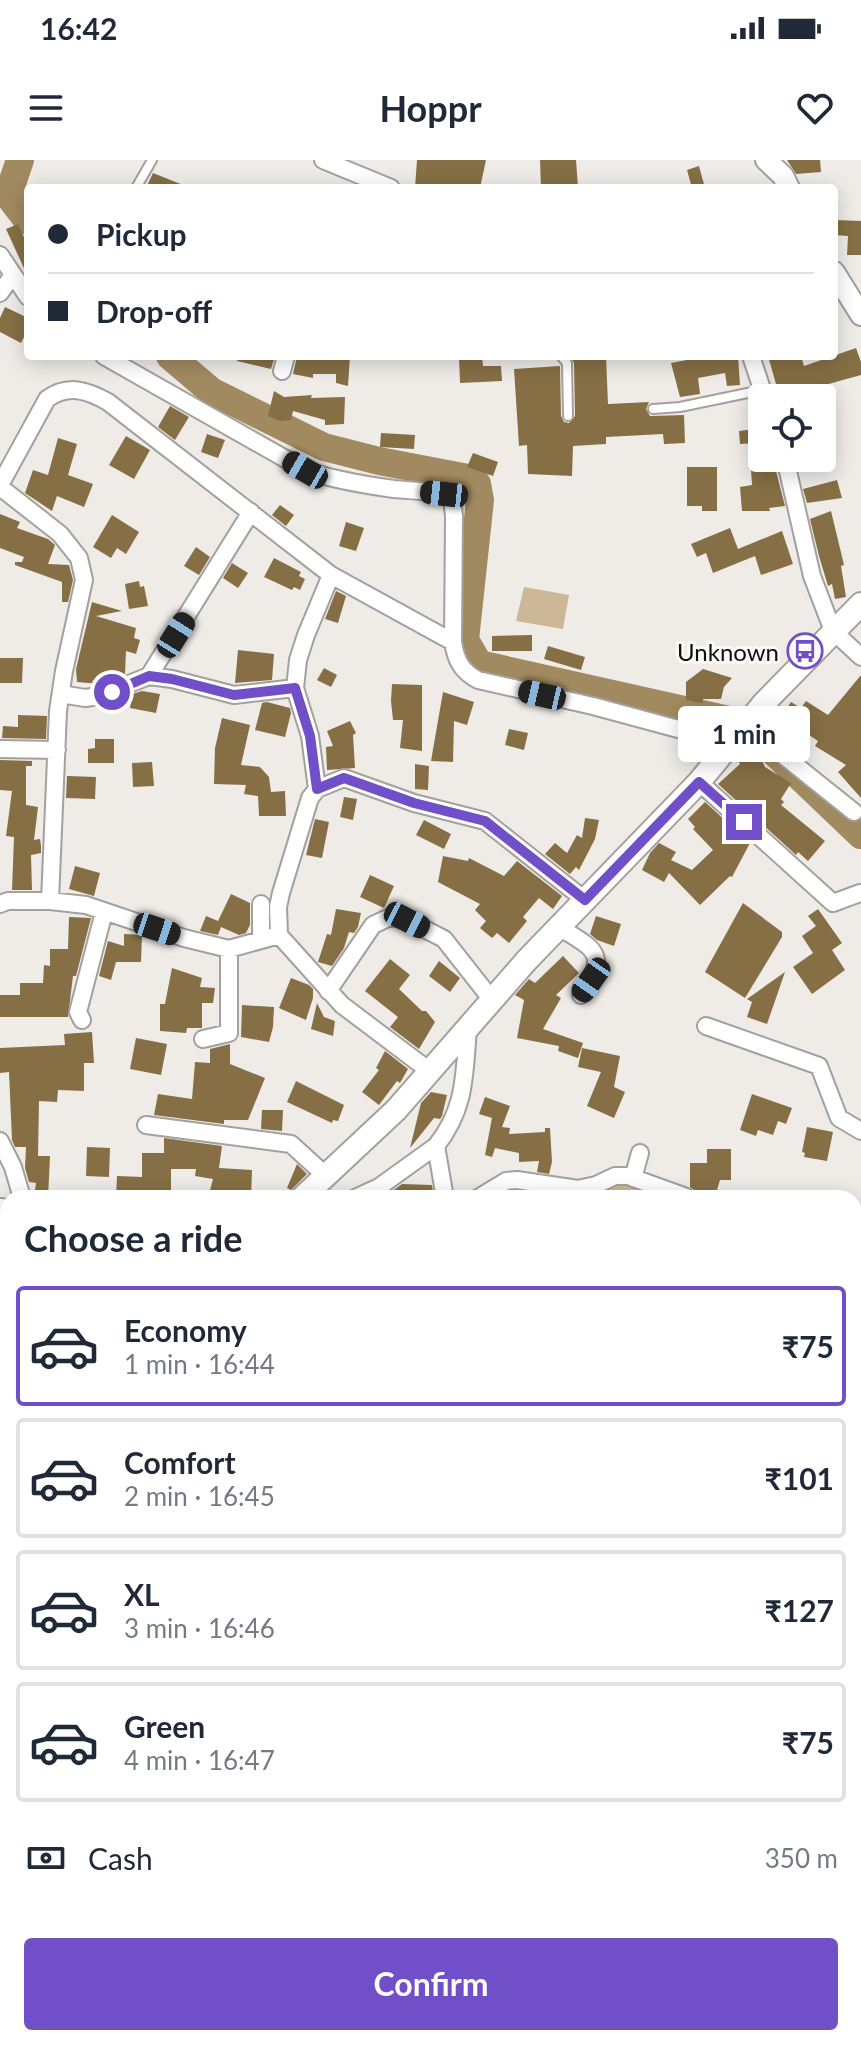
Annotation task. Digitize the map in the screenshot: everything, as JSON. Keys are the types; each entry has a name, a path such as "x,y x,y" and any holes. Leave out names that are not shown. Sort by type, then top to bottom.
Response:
{"main road":[{"path":"311,1190 396,1110 559,927 699,782 764,703 861,604"}],"street":[{"path":"323,160 344,165 383,184"},
{"path":"766,160 787,184"},
{"path":"0,255 24,292"},
{"path":"0,293 12,276"},
{"path":"838,278 861,315"},
{"path":"111,360 305,470 322,476 392,489 444,494 452,498 453,642 460,667 478,680 732,740"},
{"path":"752,360 761,384"},
{"path":"50,901 61,694 84,580 79,558 60,534 0,486 47,399 58,390 90,392 108,402 331,575 453,642"},
{"path":"788,472 812,576 833,631 861,657"},
{"path":"149,676 251,512"},
{"path":"317,789 310,736 295,688 298,660 331,575"},
{"path":"61,694 85,698 99,696 149,676 234,695 295,688"},
{"path":"764,703 773,717 773,738 784,756 854,812"},
{"path":"0,749 57,750"},
{"path":"431,1072 342,1005 279,935 281,893 310,798 317,789 344,778 414,803 485,821 585,900"},
{"path":"699,782 833,903 860,893"},
{"path":"0,904 8,901 50,901 86,905 184,938 229,949 279,935"},
{"path":"261,904 261,940"},
{"path":"82,1020 78,1012 104,912"},
{"path":"328,991 373,925 390,917 407,920 444,939 492,1000"},
{"path":"559,927 592,947 596,959 591,980 581,995"},
{"path":"203,1039 229,1033 229,949"},
{"path":"706,1026 819,1066 839,1118 861,1131"},
{"path":"372,1190 436,1146 451,1127 462,1099 468,1029"},
{"path":"146,1125 291,1144 326,1176"},
{"path":"0,1141 20,1190"},
{"path":"436,1146 444,1190"},
{"path":"633,1178 640,1153"},
{"path":"491,1190 506,1181 517,1180 578,1189 615,1176 633,1178 667,1190"}],"lane":[{"path":"138,184 152,160"},
{"path":"564,360 568,416"},
{"path":"653,409 748,396"}],"shaded area":[{"path":"524,587 569,595 563,629 516,621"},
{"path":"614,1178 674,1190 604,1190"}],"building":[{"path":"417,160 486,160 481,184 415,184"},
{"path":"540,160 576,160 578,184 541,184"},
{"path":"787,160 820,160 821,172 796,174"},
{"path":"699,166 704,184 691,184 687,170"},
{"path":"153,173 180,184 148,184"},
{"path":"838,220 861,221 861,255 847,255 848,236 838,235"},
{"path":"18,224 24,237 24,268 6,229"},
{"path":"5,307 24,316 21,343 0,332 0,318"},
{"path":"856,348 861,375 828,384 776,384 769,360 802,360 804,366 821,360 838,360 838,354"},
{"path":"237,360 274,360 271,369"},
{"path":"296,360 350,360 348,386 336,383 336,374 313,374 313,378 293,374"},
{"path":"459,360 482,360 483,366 501,366 502,381 460,383"},
{"path":"572,360 606,360 608,404 649,402 646,409 650,416 684,415 685,443 664,444 663,434 606,437 606,444 573,446 572,476 528,474 527,445 519,446 514,369 560,366 561,416 564,422 569,423 575,416"},
{"path":"738,360 740,385 727,386 725,373 698,378 700,394 680,397 671,363"},
{"path":"274,391 284,397 345,397 344,424 325,425 325,420 293,411 291,420 280,421 268,416"},
{"path":"170,406 189,417 175,440 158,427"},
{"path":"748,430 748,444 740,444 739,431"},
{"path":"381,433 415,435 414,449 380,447"},
{"path":"207,434 225,440 218,458 201,452"},
{"path":"126,436 150,450 134,479 109,465"},
{"path":"58,438 77,444 68,475 93,484 84,507 57,496 52,511 25,493 33,470 48,475"},
{"path":"473,453 498,462 493,476 467,467"},
{"path":"687,467 717,467 717,511 702,511 702,506 687,506"},
{"path":"751,472 776,472 785,506 769,508 770,511 742,511 740,487 752,485"},
{"path":"837,480 842,498 807,503 803,489"},
{"path":"280,505 294,515 286,526 272,515"},
{"path":"831,511 844,565 841,566 846,597 835,599 832,584 828,586 810,519"},
{"path":"0,514 20,522 17,528 48,539 55,545 48,564 69,565 73,580 68,602 62,602 62,582 15,565 15,562 22,562 24,557 0,548"},
{"path":"112,515 139,532 126,554 117,548 111,558 93,547"},
{"path":"346,522 364,528 356,551 339,546"},
{"path":"730,528 738,549 782,531 793,564 761,575 755,556 713,573 706,553 697,557 691,544"},
{"path":"196,547 210,557 199,575 184,566"},
{"path":"274,558 301,572 299,576 305,579 300,590 294,587 292,590 264,577"},
{"path":"232,563 248,573 238,588 223,578"},
{"path":"139,581 140,587 144,586 148,606 129,609 125,584"},
{"path":"336,591 346,596 338,623 325,619"},
{"path":"92,602 122,611 96,616 136,628 134,638 140,640 136,654 126,651 125,674 100,684 77,682 76,669"},
{"path":"532,635 532,651 492,651 492,636"},
{"path":"548,646 585,657 581,670 544,659"},
{"path":"238,650 274,654 272,680 235,683"},
{"path":"0,658 23,658 22,683 0,683"},
{"path":"324,668 337,675 331,687 317,680"},
{"path":"703,669 732,678 724,687 721,699 703,699 702,703 686,700 686,682"},
{"path":"861,675 861,798 838,772 846,765 815,746 818,741 797,727 789,739 785,736 783,714 791,702 801,708 806,701 828,715"},
{"path":"392,684 422,685 422,751 400,748 403,720 393,720"},
{"path":"142,691 160,694 156,713 130,708 132,694"},
{"path":"443,692 474,702 467,725 454,721 453,762 431,761"},
{"path":"262,703 290,708 285,737 255,730"},
{"path":"18,715 47,716 46,739 2,738 3,726 18,727"},
{"path":"222,718 250,725 241,765 260,767 269,777 271,792 285,791 286,816 259,816 258,796 244,794 246,785 214,784 215,748"},
{"path":"350,721 356,733 353,735 355,768 327,770 326,747 333,746 327,731"},
{"path":"509,729 528,733 524,750 505,745"},
{"path":"95,739 114,739 114,763 88,763 88,749 95,748"},
{"path":"752,740 765,767 791,783 781,799 784,802 781,805 825,841 808,861 798,852 796,855 718,784 740,764 737,758"},
{"path":"0,760 32,761 32,766 26,766 26,805 38,807 34,840 40,839 41,853 31,855 32,890 12,890 14,837 6,836 12,791 0,790"},
{"path":"152,762 154,786 133,787 132,763"},
{"path":"415,764 429,766 428,790 415,789"},
{"path":"67,776 96,777 95,799 66,798"},
{"path":"344,797 357,799 353,820 340,817"},
{"path":"705,802 750,843 732,877 700,905 669,873 664,882 642,870 659,843 676,852 671,860 692,870 713,850 688,819"},
{"path":"585,818 599,820 595,839 579,870 576,867 570,874 545,854 555,843 567,853 577,835 582,838"},
{"path":"315,819 329,822 322,858 306,855"},
{"path":"424,820 451,834 444,849 416,835"},
{"path":"443,856 468,861 469,858 504,876 517,861 562,896 553,909 539,898 523,917 527,921 509,943 497,933 492,938 480,928 486,921 475,910 480,904 438,882"},
{"path":"75,866 100,873 94,896 69,889"},
{"path":"370,875 394,886 384,908 360,897"},
{"path":"231,894 250,903 250,925 246,933 239,935 221,927 218,935 200,931 206,916 218,921"},
{"path":"743,903 782,932 782,937 745,998 705,972"},
{"path":"336,909 361,913 358,927 354,933 349,932 344,948 332,966 318,962 327,934 331,935"},
{"path":"818,909 842,943 832,950 845,970 812,994 793,967 813,953 802,936 816,926 808,916"},
{"path":"596,916 621,924 614,946 590,934"},
{"path":"69,917 91,918 76,976 73,976 68,1017 0,1017 0,995 20,995 20,983 43,983 44,965 50,966 50,949 68,949"},
{"path":"124,934 142,935 141,962 116,962 111,980 99,976 108,941 124,946"},
{"path":"563,956 579,973 556,995 561,998 543,1029 583,1043 578,1058 558,1051 559,1046 517,1038 524,1000 515,995 529,979 535,983"},
{"path":"390,959 410,975 399,989 435,1022 419,1049 390,1027 398,1017 365,991"},
{"path":"439,961 460,978 450,992 429,976"},
{"path":"172,968 202,978 200,987 215,988 213,1003 202,1003 202,1028 187,1028 186,1033 160,1031 160,1004 165,1004"},
{"path":"785,972 767,1024 747,1017 752,1002 747,999"},
{"path":"291,978 313,989 306,1020 279,1008"},
{"path":"317,1003 324,1017 335,1021 333,1036 311,1029"},
{"path":"242,1005 274,1007 269,1042 241,1037"},
{"path":"92,1032 94,1063 84,1063 84,1091 58,1090 57,1102 39,1101 38,1156 50,1156 48,1190 35,1190 36,1183 29,1182 25,1168 26,1147 15,1147 12,1140 9,1072 0,1073 0,1048 65,1045 64,1034"},
{"path":"136,1038 167,1044 161,1075 130,1069"},
{"path":"230,1044 230,1064 265,1078 248,1120 224,1120 224,1124 154,1115 158,1094 192,1099 195,1062 210,1063 210,1049"},
{"path":"582,1048 620,1056 614,1087 625,1092 614,1118 587,1106 601,1072 578,1067"},
{"path":"385,1051 408,1069 400,1083 397,1081 379,1105 362,1092 379,1070 376,1068"},
{"path":"296,1081 344,1105 338,1121 333,1120 332,1123 287,1102"},
{"path":"431,1092 447,1095 442,1116 440,1119 434,1118 410,1148 421,1103"},
{"path":"752,1094 792,1108 786,1124 778,1121 773,1135 758,1130 756,1136 740,1130"},
{"path":"485,1097 510,1106 502,1127 510,1128 509,1134 545,1132 545,1128 550,1128 552,1162 549,1174 537,1172 539,1161 519,1162 519,1153 495,1148 492,1157 485,1155 492,1118 479,1114"},
{"path":"262,1110 283,1110 282,1131 261,1129"},
{"path":"807,1127 833,1132 827,1161 804,1157 805,1153 802,1152"},
{"path":"164,1138 222,1146 219,1168 252,1170 251,1190 210,1190 213,1179 195,1176 196,1169 171,1169 171,1190 116,1190 117,1176 142,1177 142,1153 164,1153"},
{"path":"87,1147 110,1148 109,1177 86,1176"},
{"path":"707,1149 731,1149 731,1180 720,1180 717,1190 694,1190 690,1187 690,1163 707,1163"},
{"path":"297,1164 307,1174 291,1190 287,1188"},
{"path":"402,1184 432,1185 433,1190 394,1190"}],"waterway":[{"path":"20,160 8,195 24,216"},
{"path":"175,360 211,391 324,447 468,478 477,484 480,500 465,640 479,664 733,721 774,752 861,835"}],"place":[{"name":"Unknown","path":"805,651"}],"route":[{"path":"112,692 149,676 234,695 295,688 310,736 317,789 344,778 382,789 414,803 485,821 585,900 699,782 744,822"}]}
